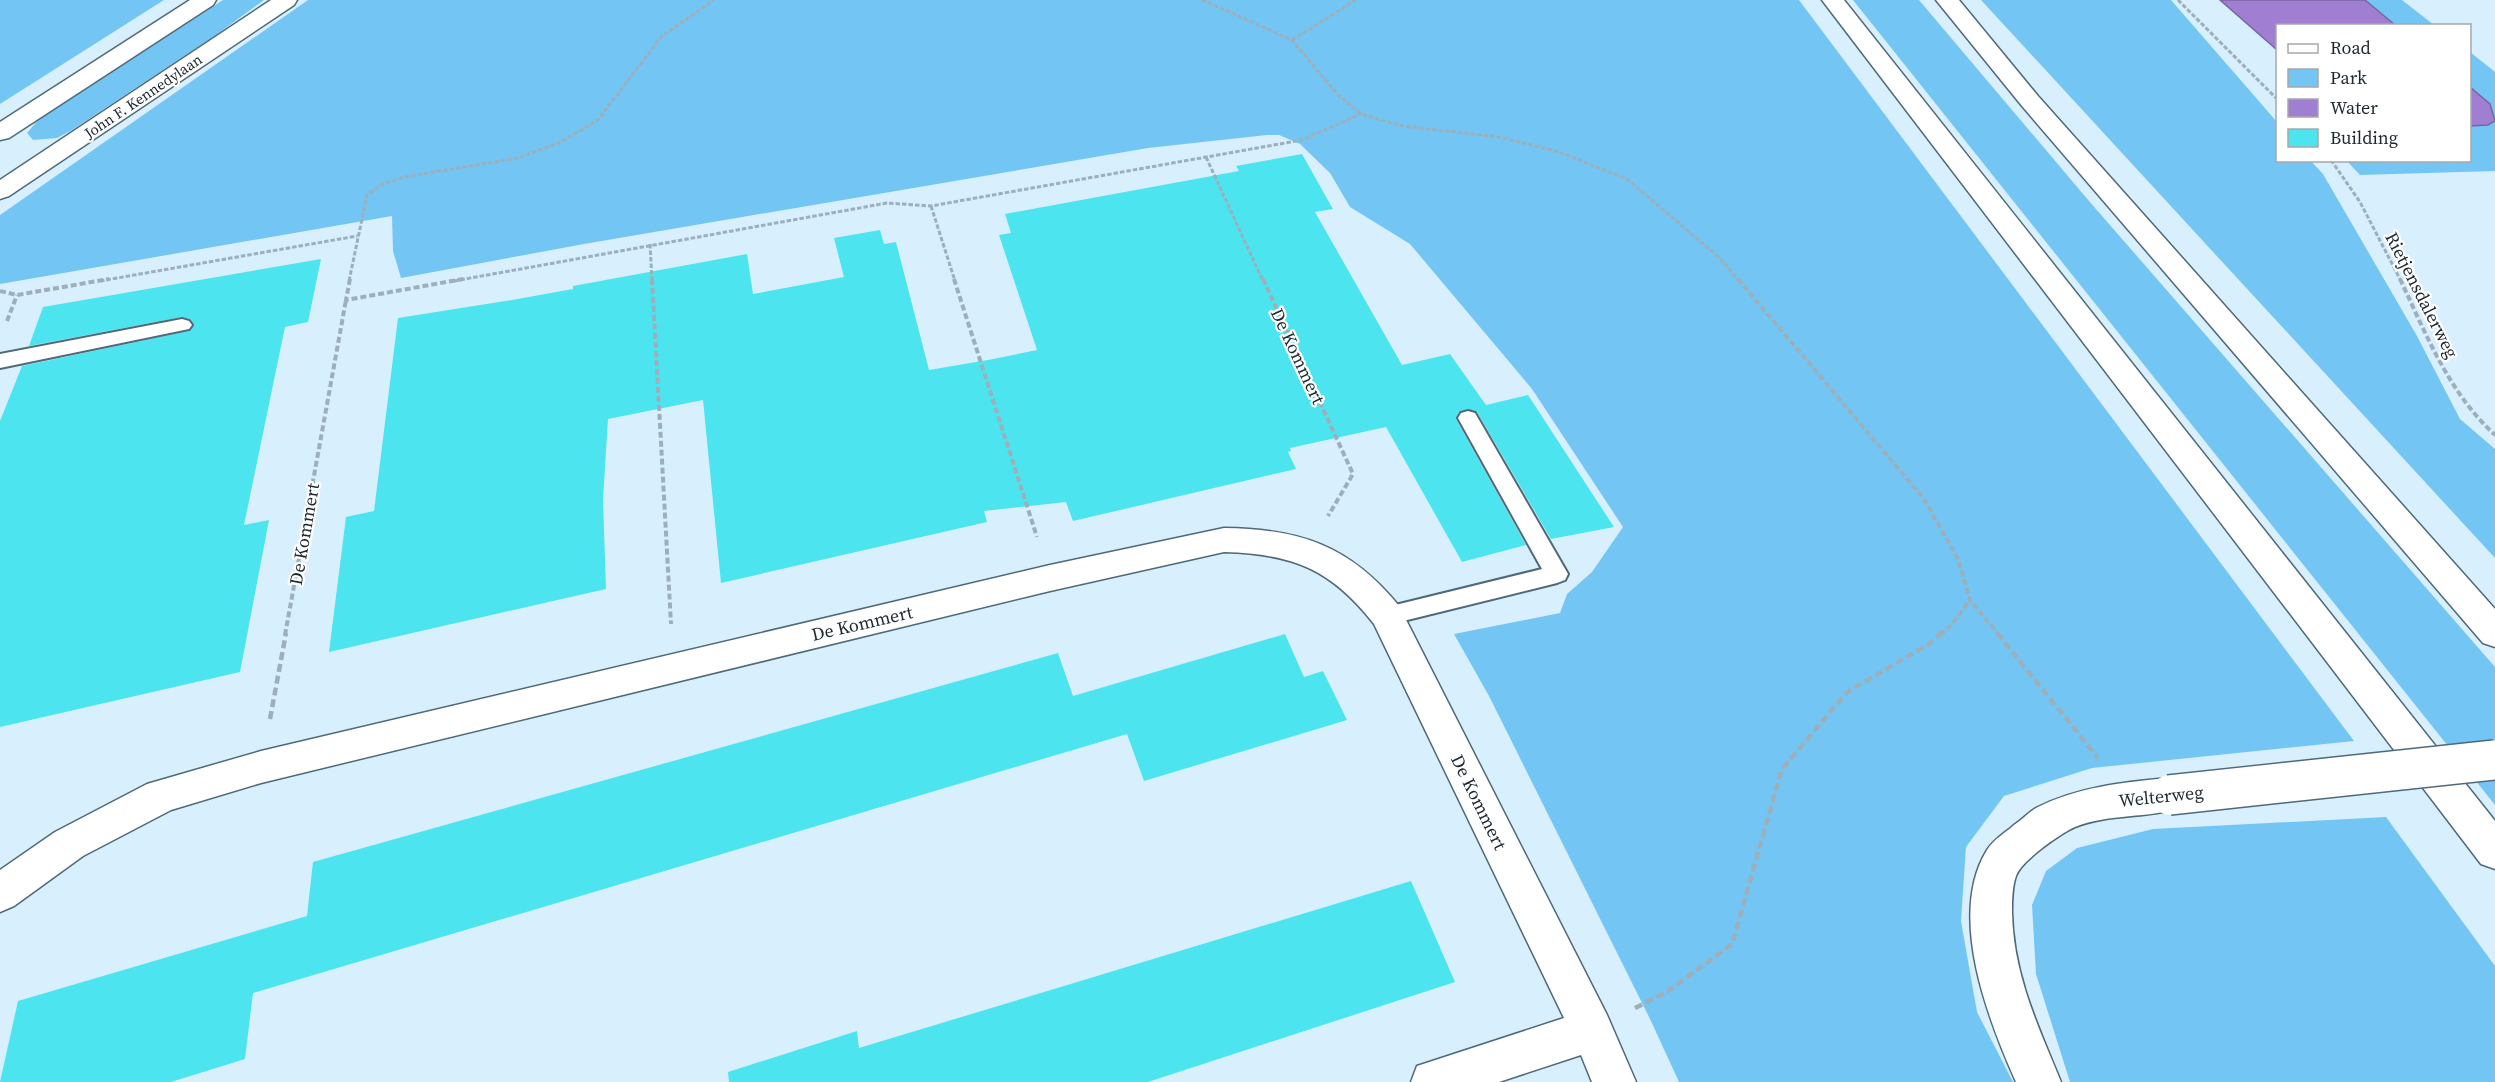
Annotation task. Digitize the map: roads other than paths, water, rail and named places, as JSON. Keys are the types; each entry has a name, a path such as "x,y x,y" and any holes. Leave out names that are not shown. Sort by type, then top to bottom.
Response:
{"main road":[{"path":"0,133 205,0"},
{"name":"John F. Kennedylaan","path":"3,186 286,0"},
{"path":"1833,0 2495,851"},
{"path":"1947,0 2030,101 2495,633"},
{"name":"De Kommert","path":"0,893 69,844 161,796 261,767 1050,578 1224,540 1253,539 1281,543 1308,551 1333,563 1372,595 1387,616 1592,1030 1614,1082"},
{"name":"Welterweg","path":"2039,1082 2014,1027 1995,957 1992,916 1993,889 1998,867 2012,849 2048,822 2082,809 2124,798 2495,759"},
{"path":"1433,1082 1592,1030"}],"lane":[{"path":"0,361 182,325"},
{"path":"1387,616 1557,573 1468,418"}],"water":[{"path":"2220,0 2365,0 2394,24 2276,24 2276,49"},
{"path":"2471,88 2490,104 2495,121 2488,125 2471,126"}]}
